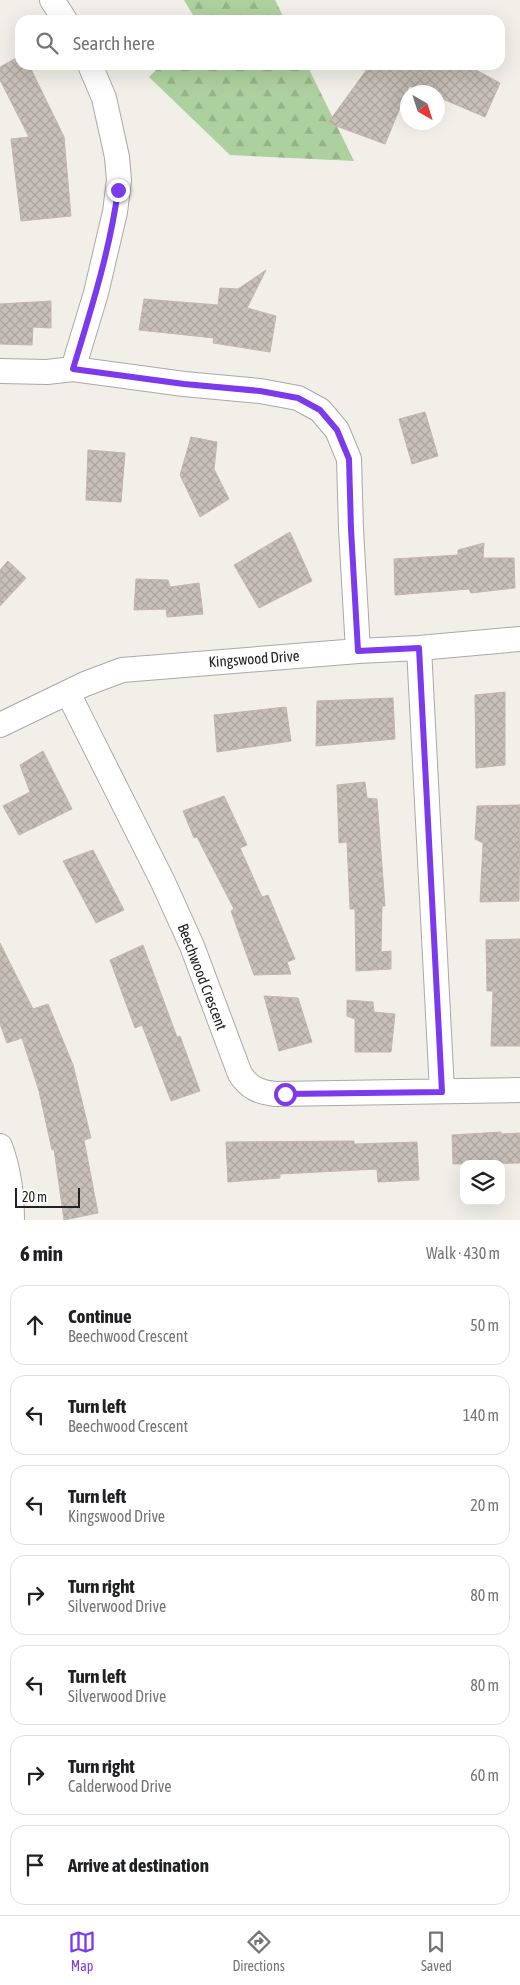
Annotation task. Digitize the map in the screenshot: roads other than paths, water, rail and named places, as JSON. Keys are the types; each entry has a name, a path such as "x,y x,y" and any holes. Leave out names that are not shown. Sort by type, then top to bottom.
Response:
{"street":[{"path":"52,0 62,15"},
{"path":"73,369 96,293 115,212 119,180 117,157 104,98 92,70"},
{"path":"0,371 47,372 73,369 184,384 260,391 298,398 320,410 337,430 349,459 358,651"},
{"name":"Kingswood Drive","path":"0,725 85,684 122,670 520,639"},
{"path":"419,648 442,1092"},
{"name":"Beechwood Crescent","path":"68,693 163,882 188,938 240,1074 245,1081 257,1091 275,1094 520,1090"},
{"path":"0,1146 9,1180 12,1220"}]}
